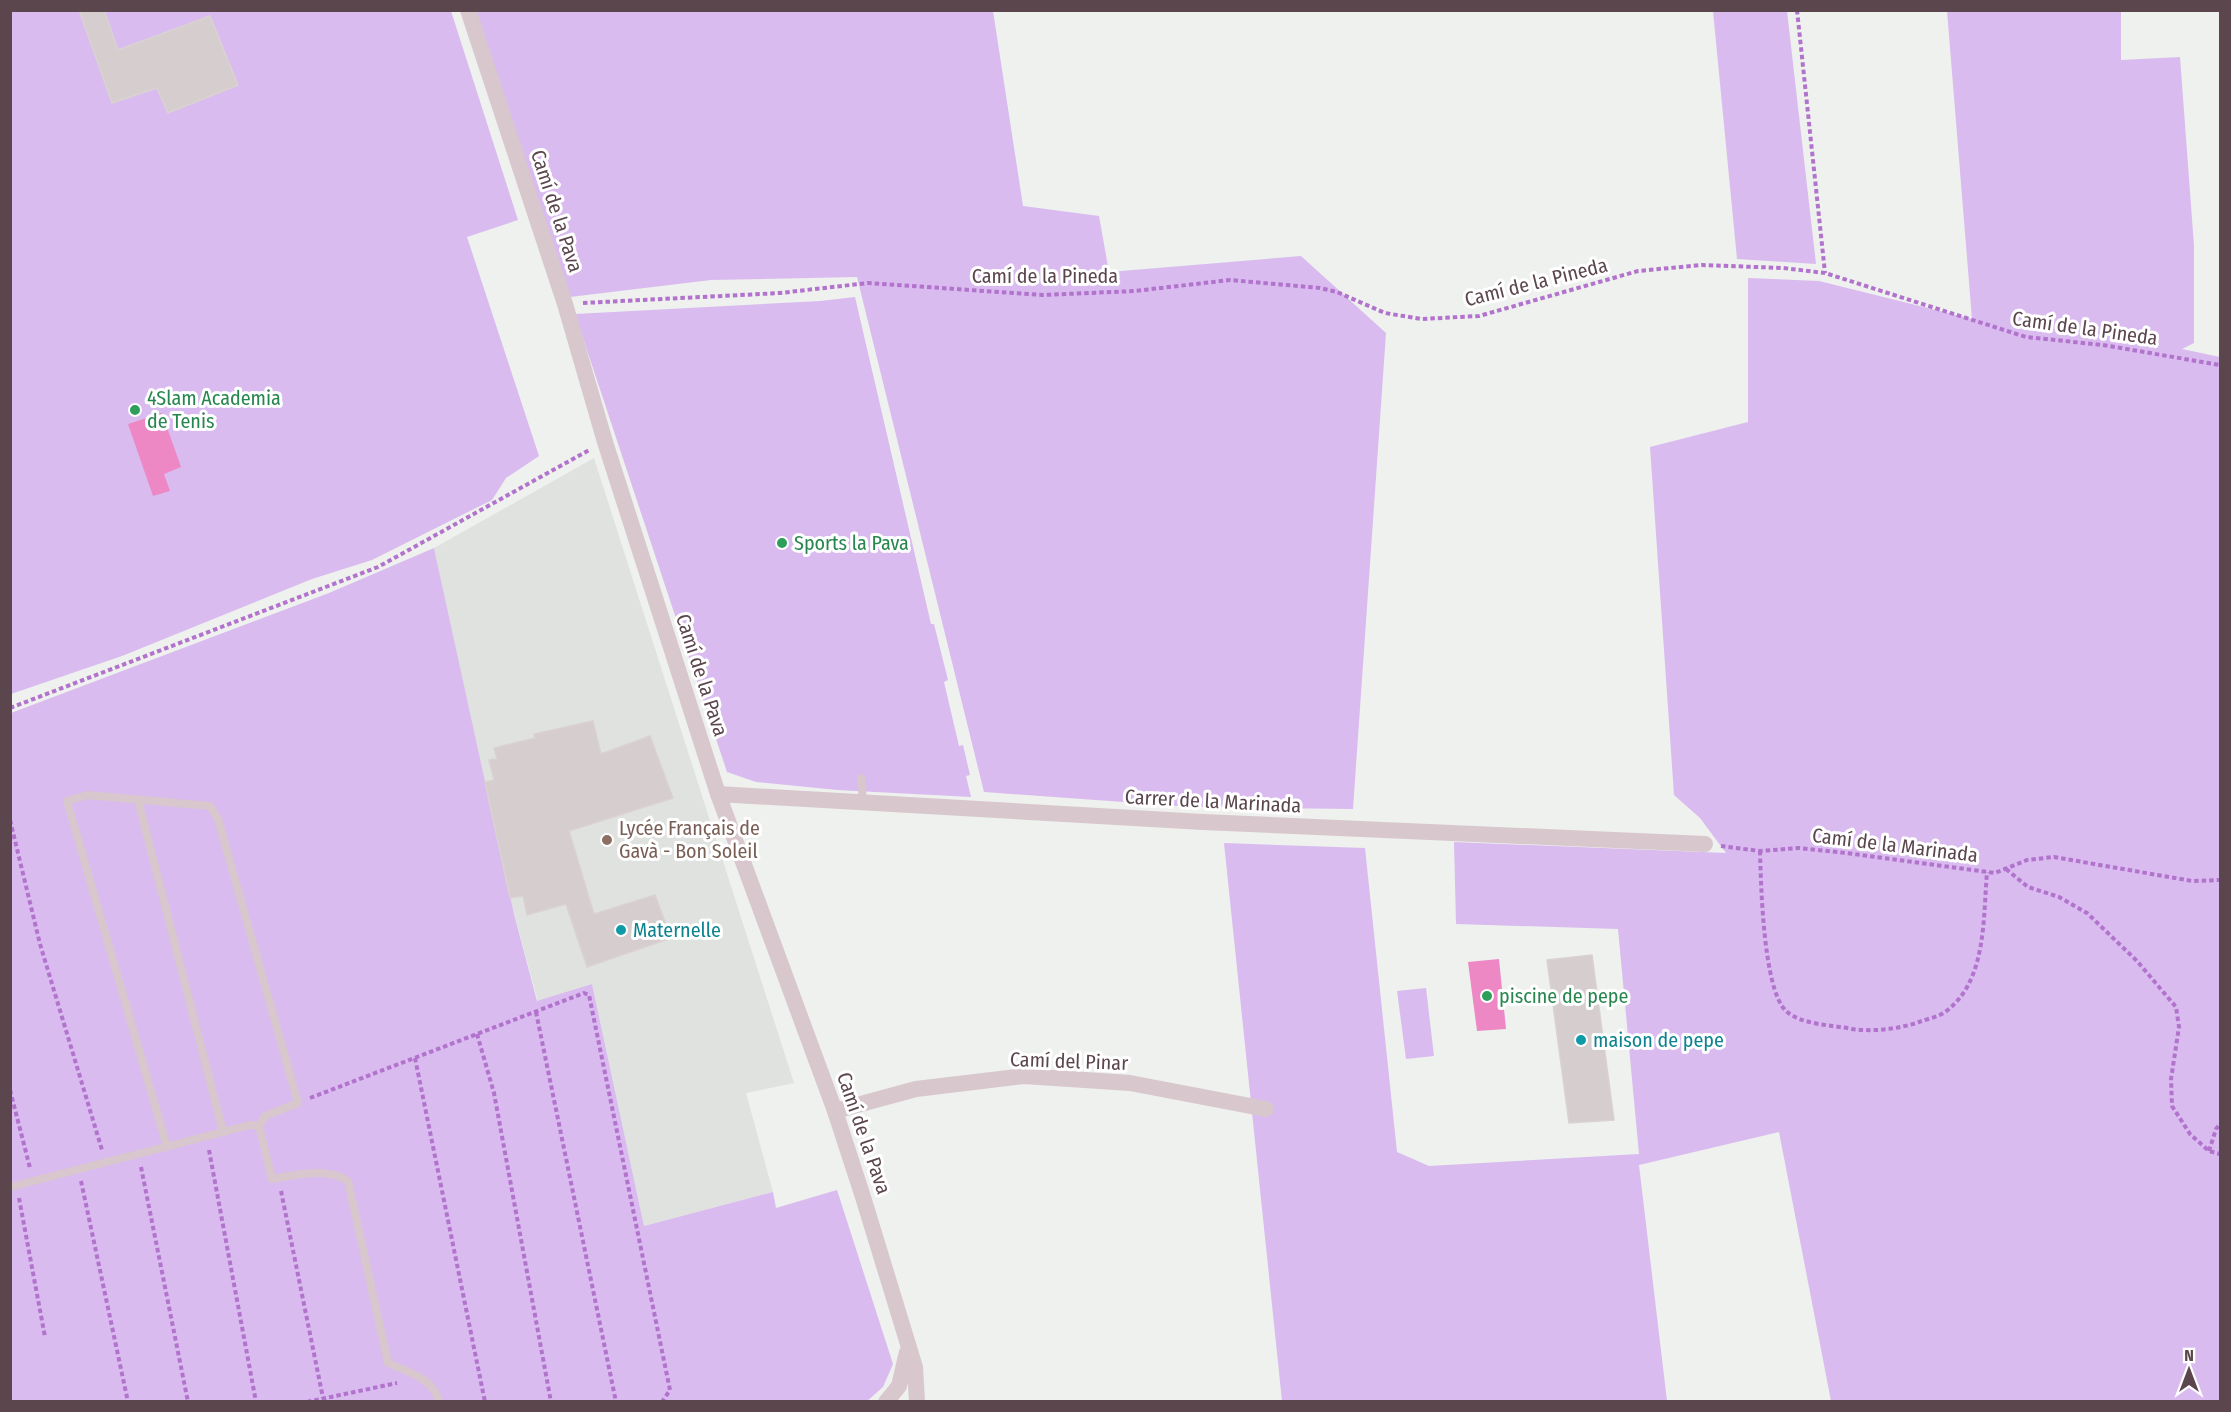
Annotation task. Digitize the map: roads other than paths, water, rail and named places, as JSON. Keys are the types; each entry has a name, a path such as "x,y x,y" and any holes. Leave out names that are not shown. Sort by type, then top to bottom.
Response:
{"street":[{"name":"Camí de la Pava","path":"468,10 566,304 605,442 718,794 836,1111 915,1366 917,1401"},
{"name":"Carrer de la Marinada","path":"718,794 1203,822 1705,844"},
{"name":"Camí del Pinar","path":"836,1111 916,1089 1024,1076 1130,1083 1266,1109"},
{"name":"Camí de la Pava","path":"888,1399 904,1376 908,1348"},
{"path":"888,1399 917,1401"}],"lane":[{"path":"861,778 863,801"},
{"path":"167,1147 67,801 87,795 210,807 218,819 298,1103 265,1116 259,1126 272,1179 302,1174 339,1174 348,1181 387,1363 421,1378 436,1390 438,1401"},
{"path":"138,800 224,1132"},
{"path":"14,1186 250,1125 259,1126"}],"place":[{"name":"4Slam Academia de Tenis","path":"135,410"},
{"name":"Sports la Pava","path":"782,543"},
{"name":"Lycée Français de Gavà - Bon Soleil","path":"607,840"},
{"name":"Maternelle","path":"621,930"},
{"name":"piscine de pepe","path":"1487,996"},
{"name":"maison de pepe","path":"1581,1040"}]}
